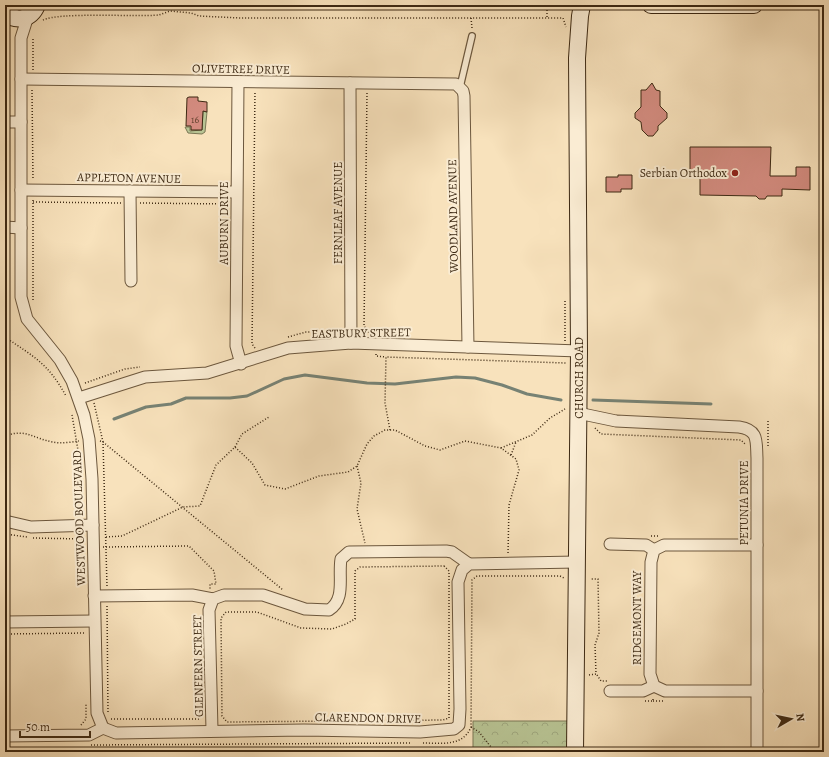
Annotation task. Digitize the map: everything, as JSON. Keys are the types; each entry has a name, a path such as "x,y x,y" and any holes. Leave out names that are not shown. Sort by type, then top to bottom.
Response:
{"main road":[{"name":"CHURCH ROAD","path":"576,752 578,413 572,350 577,58 582,5"},
{"path":"651,5 754,5"},
{"path":"6,17 16,19 37,12"}],"street":[{"name":"WESTWOOD BOULEVARD","path":"37,12 21,38 21,297 24,314 31,326 60,360 79,398 89,439 94,525 94,596 89,621 97,713 102,728"},
{"name":"WESTWOOD BOULEVARD","path":"6,17 21,38"},
{"name":"OLIVETREE DRIVE","path":"21,79 238,86 350,86 451,83 460,87"},
{"name":"AUBURN DRIVE","path":"238,86 236,346 241,364"},
{"name":"FERNLEAF AVENUE","path":"350,86 351,343"},
{"name":"WOODLAND AVENUE","path":"460,87 464,96 468,347"},
{"path":"6,122 21,122"},
{"name":"APPLETON AVENUE","path":"21,190 236,192"},
{"path":"130,191 131,281"},
{"path":"6,227 21,228"},
{"name":"EASTBURY STREET","path":"79,398 145,377 207,373 241,364 288,348 351,343 572,350"},
{"name":"PETUNIA DRIVE","path":"578,413 616,421 739,427 750,430 756,441 757,752"},
{"path":"5,521 31,527 94,525"},
{"path":"610,544 646,545 654,550 664,545 757,545"},
{"name":"RIDGEMONT WAY","path":"654,550 650,562 650,674 654,686"},
{"name":"GLENFERN STREET","path":"212,730 209,610 214,599 224,595 263,595 305,609 329,610 337,603 340,596 340,565 344,555 349,552 446,551 460,556 469,564"},
{"path":"469,564 509,562 577,562"},
{"name":"CLARENDON DRIVE","path":"102,728 116,733 212,730 420,732 454,730 459,725 460,709 458,582 462,570 469,564"},
{"path":"94,596 192,595 214,599"},
{"path":"5,622 89,621"},
{"path":"610,691 642,691 654,686 665,691 756,692"},
{"path":"5,736 89,735 102,728"}],"lane":[{"path":"460,87 472,36"}],"path":[{"path":"547,5 547,18"},
{"path":"37,12 48,18 145,16 158,15 170,11 191,13 199,16 241,18 563,18 566,27"},
{"path":"6,17 9,40 6,122 6,338 41,361 56,378 67,398"},
{"path":"472,18 472,36"},
{"path":"32,79 33,34"},
{"path":"9,40 21,38"},
{"path":"238,86 255,90 252,344 255,349"},
{"path":"350,86 367,90 364,326 369,333"},
{"path":"284,338 306,332 340,332 345,327"},
{"path":"390,430 385,403 386,356 566,363 572,350"},
{"path":"501,448 532,435 550,418 572,406 601,434 742,440 747,445"},
{"path":"72,413 80,464"},
{"path":"94,547 105,537 122,536 183,507 200,506 216,465 235,447 242,434 270,417"},
{"path":"235,447 252,463 264,485 285,489 319,476 348,472 357,466 367,444 374,436 385,430 395,430 425,446 440,450 465,441 501,448 516,458 519,470 509,505 507,530 509,562"},
{"path":"5,436 15,432 22,432 54,442 76,442 89,439 103,442 287,594"},
{"path":"511,456 516,442"},
{"path":"357,466 361,483 357,509 367,552"},
{"path":"5,534 33,538 83,539"},
{"path":"646,536 659,536"},
{"path":"94,547 188,546 214,571 216,584 210,584 209,591 214,599"},
{"path":"360,566 444,566 449,571 449,718 443,720 227,722 222,716 221,618 226,612 257,612 301,628 332,629 355,619 355,571 360,566"},
{"path":"419,743 454,742 464,738 471,728 472,580 477,576 560,576 562,578 576,578"},
{"path":"5,634 85,633 89,621"},
{"path":"81,725 86,719 86,703"},
{"path":"471,728 479,732 495,752"},
{"path":"91,745 411,743"}],"green space":[{"path":"203,111 207,112 205,132 202,134 188,133 185,127 190,127 190,131 202,130"},
{"path":"473,721 574,721 574,752 473,752"}],"building":[{"path":"652,83 656,90 660,91 660,106 667,113 667,118 658,126 658,130 653,136 648,136 642,130 641,122 635,118 635,113 641,107 641,90 646,90"},
{"path":"198,97 198,101 207,102 207,112 203,111 202,130 191,130 191,126 186,126 187,98"},
{"name":"Serbian Orthodox","path":"690,147 771,147 770,176 796,176 796,167 810,167 810,190 782,189 782,196 767,196 765,199 759,199 756,196 700,195 700,170 690,170"},
{"path":"618,175 632,175 632,189 621,189 621,192 606,192 606,177 618,177"}],"waterway":[{"path":"114,419 146,407 171,404 186,398 230,398 247,396 284,379 305,375 367,383 395,384 456,377 475,378 502,385 527,394 561,400"},
{"path":"593,400 711,404"}],"place":[{"name":"Serbian Orthodox","path":"735,173"}]}
